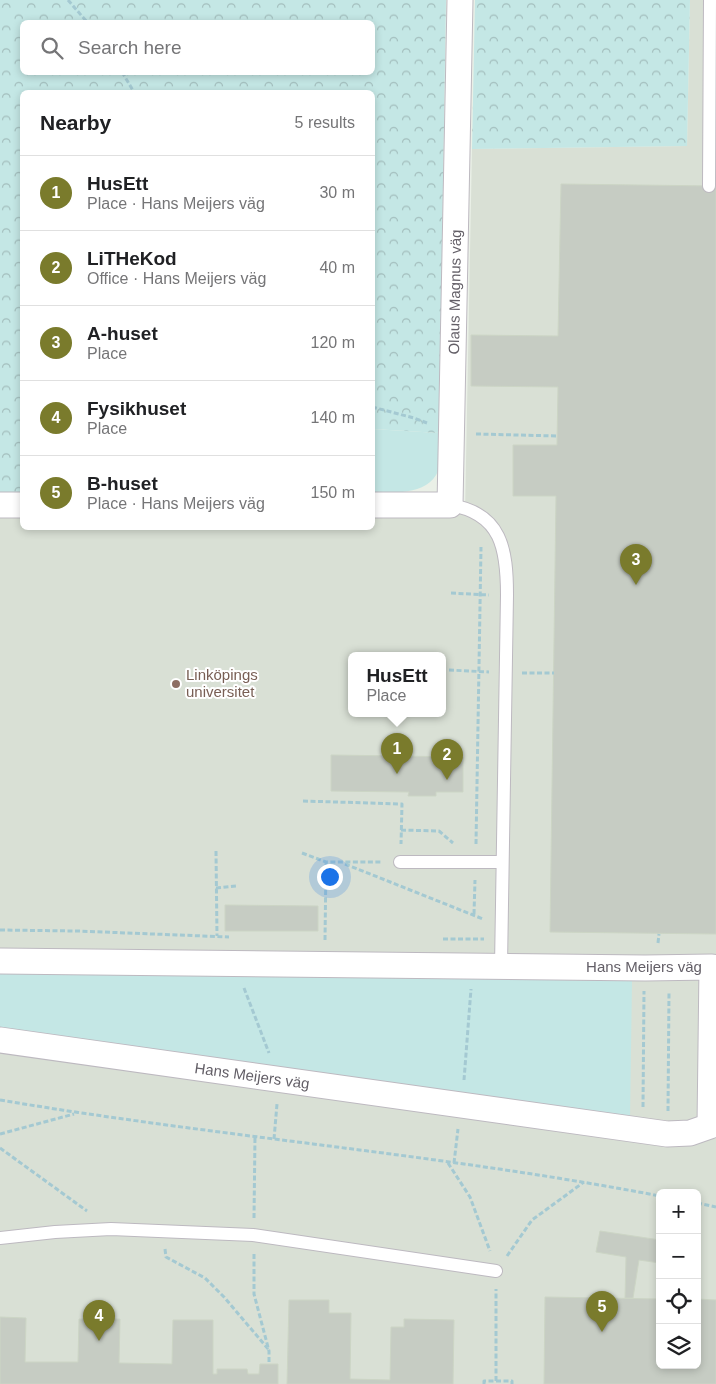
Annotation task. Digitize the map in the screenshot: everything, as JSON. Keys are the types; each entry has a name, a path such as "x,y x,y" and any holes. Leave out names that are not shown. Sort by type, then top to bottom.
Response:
{"street":[{"name":"Olaus Magnus väg","path":"450,505 453,434 460,0"},
{"path":"0,505 20,505"},
{"path":"375,505 450,505"},
{"name":"Hans Meijers väg","path":"0,961 645,968 712,967 710,1126 690,1133 667,1134 642,1131 0,1040"}],"lane":[{"path":"709,186 710,0"},
{"path":"450,505 474,511 482,517 495,530 506,557 502,966"},
{"path":"400,862 502,862"},
{"path":"0,1238 54,1232 111,1229 253,1235 496,1271"}],"path":[{"path":"68,0 85,20"},
{"path":"124,75 133,90"},
{"path":"375,408 414,418 453,434 557,436"},
{"path":"474,914 482,517"},
{"path":"450,593 474,594"},
{"path":"449,670 471,671"},
{"path":"506,672 554,673"},
{"path":"303,802 402,804 401,830 439,831 475,862"},
{"path":"216,851 217,936"},
{"path":"302,852 326,862 400,862"},
{"path":"326,862 325,940 335,940"},
{"path":"342,863 474,914 501,933"},
{"path":"216,888 237,886"},
{"path":"0,930 237,937"},
{"path":"442,939 501,933"},
{"path":"650,942 668,942"},
{"path":"454,1163 462,1104 473,966"},
{"path":"642,1131 645,968"},
{"path":"667,1134 670,968"},
{"path":"0,1100 78,1113 585,1182 656,1195"},
{"path":"0,1134 78,1113"},
{"path":"255,1136 254,1294 269,1351 269,1364"},
{"path":"0,1148 111,1229"},
{"path":"447,1162 470,1197 482,1226 496,1271 496,1381"},
{"path":"496,1271 532,1220 585,1182"},
{"path":"701,1204 716,1207"},
{"path":"162,1231 166,1257 205,1278 269,1351"},
{"path":"484,1384 484,1381 512,1380 512,1384"}],"shaded area":[{"name":"Linköpings universitet","path":"690,0 716,0 716,1384 0,1384 0,514 20,514 20,530 375,530 375,514 465,514 472,149 687,146"}],"green space":[{"path":"0,0 446,0 439,433 375,429 375,90 20,90 20,495 0,495"},
{"path":"475,0 690,0 687,146 472,149"},
{"path":"375,429 439,433 441,461 436,475 422,487 402,492 375,493"},
{"path":"0,973 632,981 630,1120 0,1031"}],"building":[{"path":"561,184 716,186 716,934 550,932 556,496 513,496 513,445 557,445 558,387 471,386 471,335 558,336"},
{"path":"331,755 463,757 463,792 436,792 436,796 408,796 409,792 331,791"},
{"path":"225,905 318,906 318,931 225,931"},
{"path":"600,1231 656,1239 656,1262 639,1260 633,1298 625,1298 626,1257 596,1252"},
{"path":"545,1297 656,1299 656,1369 701,1369 701,1299 716,1300 716,1384 544,1384"},
{"path":"289,1300 329,1300 329,1313 351,1313 350,1379 390,1380 391,1327 404,1327 404,1319 454,1320 453,1384 287,1384"},
{"path":"0,1317 26,1318 25,1362 78,1362 79,1319 120,1319 119,1363 172,1364 173,1320 213,1320 213,1374 217,1374 217,1369 247,1369 248,1374 259,1374 260,1364 278,1364 278,1384 0,1384"}],"place":[{"name":"A-huset","path":"636,585"},
{"name":"Linköpings universitet","path":"176,684"},
{"name":"HusEtt","path":"397,774"},
{"name":"LiTHeKod","path":"447,780"},
{"name":"B-huset","path":"602,1332"},
{"name":"Fysikhuset","path":"99,1341"}]}
